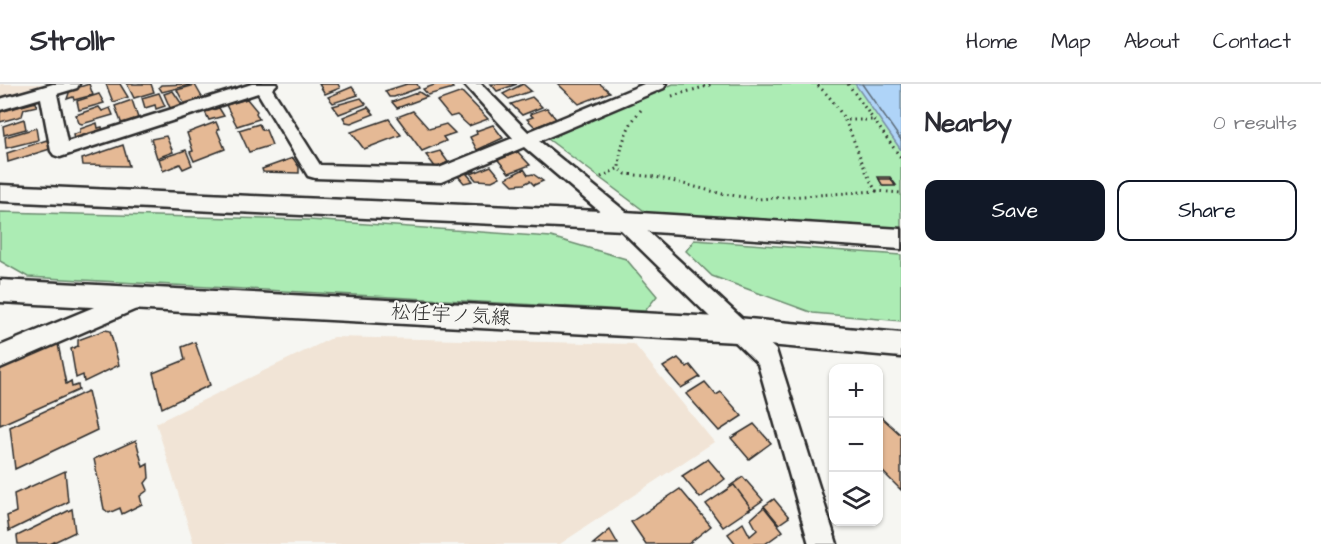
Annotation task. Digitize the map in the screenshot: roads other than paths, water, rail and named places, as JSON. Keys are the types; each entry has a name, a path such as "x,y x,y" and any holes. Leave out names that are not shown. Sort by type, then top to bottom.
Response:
{"main road":[{"path":"0,193 624,221 892,238"},
{"name":"松任宇ノ気線","path":"0,291 737,330 901,345"}],"street":[{"path":"0,105 71,84"},
{"path":"472,84 525,139 624,221 768,358 823,544"},
{"path":"48,91 60,151 266,85 315,171 441,175 525,139 664,90"},
{"path":"0,357 140,297"}],"water":[{"path":"855,84 901,84 901,150"}]}
